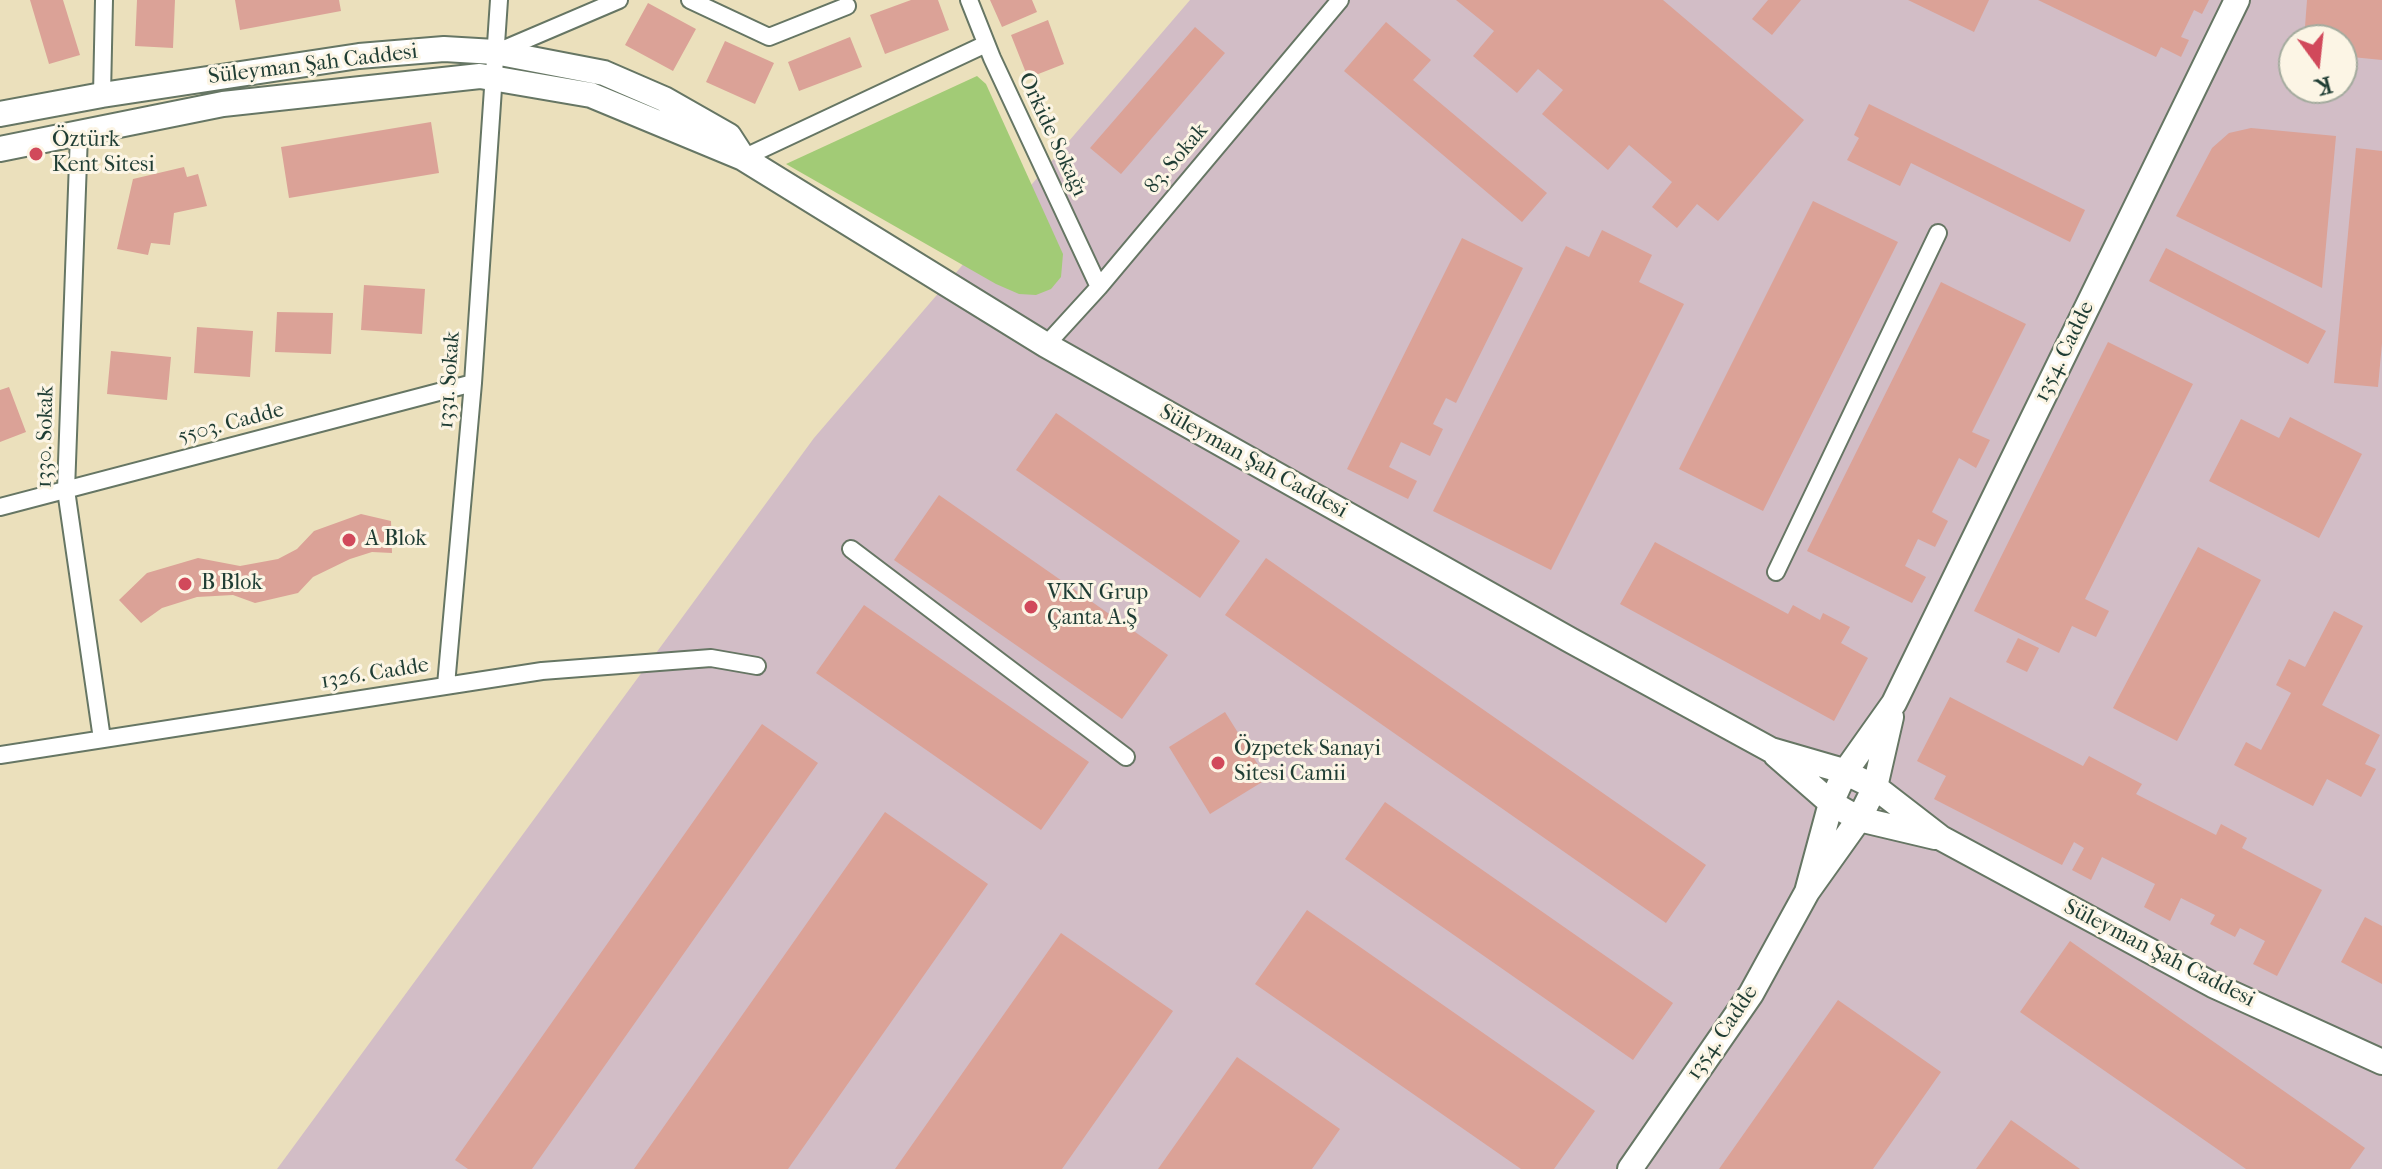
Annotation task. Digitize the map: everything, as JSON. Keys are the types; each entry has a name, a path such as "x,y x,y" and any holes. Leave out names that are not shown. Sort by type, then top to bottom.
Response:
{"main road":[{"name":"1354. Cadde","path":"1807,892 1831,803 1845,772 1894,703 2237,0"},
{"name":"Süleyman Şah Caddesi","path":"0,114 102,95 359,56 444,49 495,52 604,73 664,99 729,136 743,158"},
{"name":"Süleyman Şah Caddesi","path":"0,149 223,104 480,76 591,95 743,158 1046,345 1771,750"},
{"name":"1354. Cadde","path":"1630,1169 1751,994 1807,892 1859,819 1875,787 1894,703"},
{"path":"1771,750 1845,772 1875,787 1941,838"},
{"path":"1771,750 1831,803 1859,819 1941,838"},
{"name":"Süleyman Şah Caddesi","path":"1941,838 2213,985 2382,1062"}],"street":[{"path":"102,95 104,0"},
{"name":"1331. Sokak","path":"446,685 473,383 499,0"},
{"path":"495,52 619,0"},
{"path":"690,0 769,37 847,6"},
{"name":"Orkide Sokağı","path":"969,0 986,44 1099,287"},
{"name":"83. Sokak","path":"1046,345 1099,287 1340,0"},
{"path":"743,158 986,44"},
{"name":"1330. Sokak","path":"79,134 66,490 102,739"},
{"path":"1776,572 1938,233"},
{"name":"5503. Cadde","path":"0,507 473,383"},
{"path":"851,549 1126,757"},
{"name":"1326. Cadde","path":"0,755 542,671 711,658 757,666"}],"shaded area":[{"path":"1190,0 2382,0 2382,1169 277,1169 814,438"}],"green space":[{"path":"977,76 986,84 1063,254 1061,277 1051,289 1036,295 1019,294 996,284 786,164"}],"building":[{"path":"30,0 63,0 80,55 49,64"},
{"path":"137,0 175,0 173,48 135,46"},
{"path":"235,0 339,0 341,11 240,30"},
{"path":"911,0 938,0 949,30 885,54 870,15"},
{"path":"990,0 1032,0 1037,12 1002,27"},
{"path":"1456,0 1663,0 1804,120 1718,221 1697,204 1677,228 1652,207 1672,182 1629,145 1608,170 1542,114 1563,90 1538,69 1517,93 1473,56 1494,31"},
{"path":"1768,0 1801,0 1772,35 1752,19"},
{"path":"1908,0 1989,0 1974,32"},
{"path":"2038,0 2209,0 2202,14 2194,10 2181,37 2189,40 2181,57 2161,47 2156,57"},
{"path":"2307,0 2382,0 2382,60 2358,58 2358,24 2305,24"},
{"path":"648,3 696,29 673,71 625,45"},
{"path":"1048,20 1064,64 1028,78 1011,35"},
{"path":"1386,22 1431,60 1413,80 1547,193 1522,222 1344,71"},
{"path":"1195,27 1225,53 1121,174 1090,148"},
{"path":"850,37 862,67 799,91 788,62"},
{"path":"725,41 774,63 755,104 706,82"},
{"path":"1869,104 2085,210 2070,242 1911,163 1900,186 1847,160 1859,138 1854,135"},
{"path":"431,122 439,173 289,198 281,147"},
{"path":"2251,128 2336,136 2322,288 2176,216 2212,148 2229,133"},
{"path":"2356,148 2382,151 2382,343 2378,387 2334,383"},
{"path":"184,167 187,177 198,174 207,206 174,213 170,245 151,243 148,255 117,249 133,179"},
{"path":"1813,201 1898,242 1763,511 1679,469"},
{"path":"1602,230 1652,255 1639,282 1684,304 1551,570 1433,511 1566,246 1589,257"},
{"path":"1462,238 1523,268 1456,403 1446,398 1433,424 1443,429 1430,456 1401,442 1389,467 1417,481 1408,499 1347,469"},
{"path":"2166,248 2326,331 2308,364 2149,281"},
{"path":"1941,282 2026,324 1972,432 1990,440 1976,468 1959,458 1932,512 1948,521 1935,547 1918,539 1905,566 1926,577 1912,603 1807,551"},
{"path":"364,285 425,289 422,334 361,330"},
{"path":"277,312 333,313 331,354 275,352"},
{"path":"197,327 253,331 250,377 194,373"},
{"path":"2108,342 2193,384 2085,599 2109,611 2096,637 2072,626 2059,653 1974,611"},
{"path":"111,351 171,357 167,400 107,394"},
{"path":"9,387 26,432 0,442 0,390"},
{"path":"1056,413 1240,541 1200,598 1016,470"},
{"path":"2290,417 2362,454 2319,538 2209,481 2241,419 2279,438"},
{"name":"VKN Grup Çanta A.Ş","path":"939,495 1168,655 1122,719 894,560"},
{"path":"361,514 391,521 392,553 372,552 350,559 313,577 298,593 255,603 233,595 197,597 162,608 141,623 119,600 147,573 198,558 240,566 278,559 297,549 314,531"},
{"path":"1655,542 1788,614 1793,605 1820,620 1823,613 1850,627 1841,643 1868,658 1834,721 1620,604"},
{"path":"2198,547 2261,580 2177,741 2113,708"},
{"path":"1266,558 1706,865 1666,923 1225,615"},
{"path":"864,605 1089,762 1041,830 816,673"},
{"path":"2334,611 2363,626 2322,705 2380,735 2365,764 2376,769 2361,797 2327,779 2313,806 2234,765 2246,742 2261,750 2291,693 2276,685 2289,659 2305,667"},
{"path":"2018,638 2039,648 2027,672 2006,662"},
{"path":"1950,697 2083,766 2089,756 2142,784 2136,794 2216,835 2221,824 2247,838 2242,848 2322,890 2277,976 2253,964 2265,941 2240,928 2235,937 2210,924 2215,915 2181,898 2170,921 2144,907 2155,884 2102,857 2091,880 2072,870 2084,848 2074,842 2062,865 1934,799 1946,776 1917,761"},
{"name":"Özpetek Sanayi Sitesi Camii","path":"1225,712 1267,779 1210,814 1169,747"},
{"path":"762,724 818,763 532,1169 468,1169 455,1160"},
{"path":"1385,802 1673,1003 1633,1060 1345,859"},
{"path":"885,812 988,884 788,1169 634,1169"},
{"path":"1307,910 1595,1111 1554,1169 1521,1169 1255,984"},
{"path":"2365,917 2382,926 2382,984 2341,962"},
{"path":"1061,933 1173,1011 1062,1169 895,1169"},
{"path":"2070,941 2365,1148 2350,1169 2246,1169 2020,1012"},
{"path":"1838,1000 1941,1072 1873,1169 1719,1169"},
{"path":"1237,1057 1340,1129 1312,1169 1158,1169"},
{"path":"2011,1120 2080,1169 1976,1169"}],"place":[{"name":"Öztürk Kent Sitesi","path":"36,154"},
{"name":"A Blok","path":"349,540"},
{"name":"B Blok","path":"185,584"},
{"name":"VKN Grup Çanta A.Ş","path":"1031,607"},
{"name":"Özpetek Sanayi Sitesi Camii","path":"1218,763"}]}
